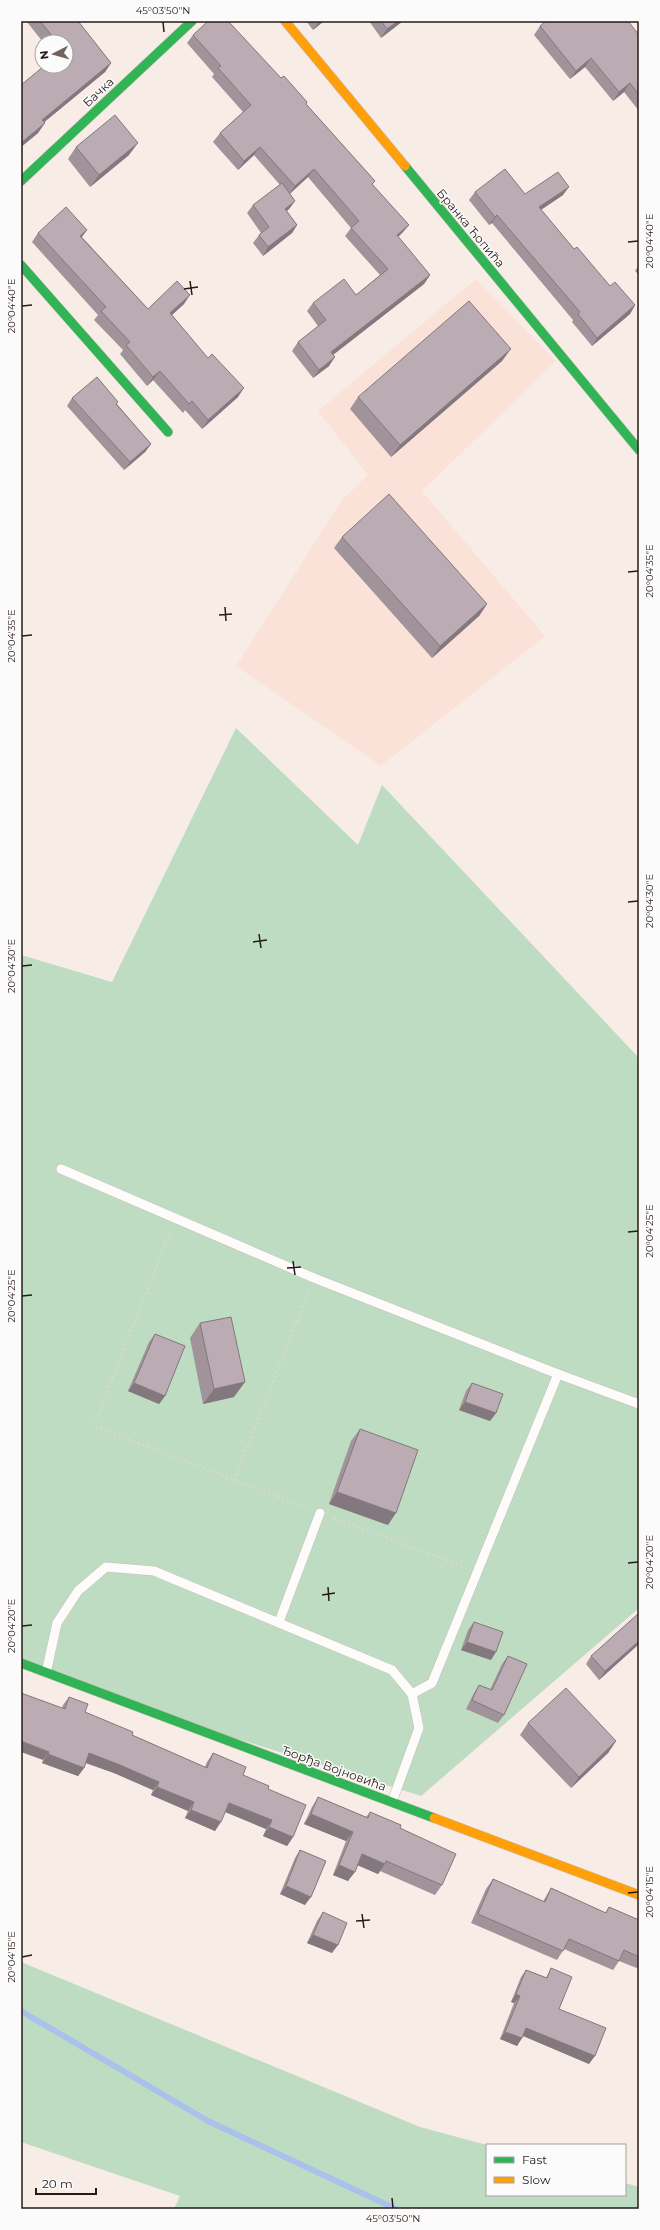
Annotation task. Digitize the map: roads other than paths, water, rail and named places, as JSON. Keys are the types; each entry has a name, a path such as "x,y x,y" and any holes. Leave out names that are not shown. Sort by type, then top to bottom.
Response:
{"street":[{"name":"Бачка","path":"21,181 192,21"},
{"name":"Бранка Ћопића","path":"284,21 639,450"},
{"path":"21,265 168,432"},
{"name":"Ђорђа Војновића","path":"21,1663 639,1895"}],"lane":[{"path":"61,1169 175,1220 314,1278 558,1374 639,1404"},
{"path":"412,1694 432,1683 558,1374"},
{"path":"279,1622 320,1513"},
{"path":"46,1673 57,1623 78,1591 106,1567 154,1571 392,1670 412,1694 419,1728 392,1802"}],"waterway":[{"path":"21,2011 208,2121 396,2209"}]}
